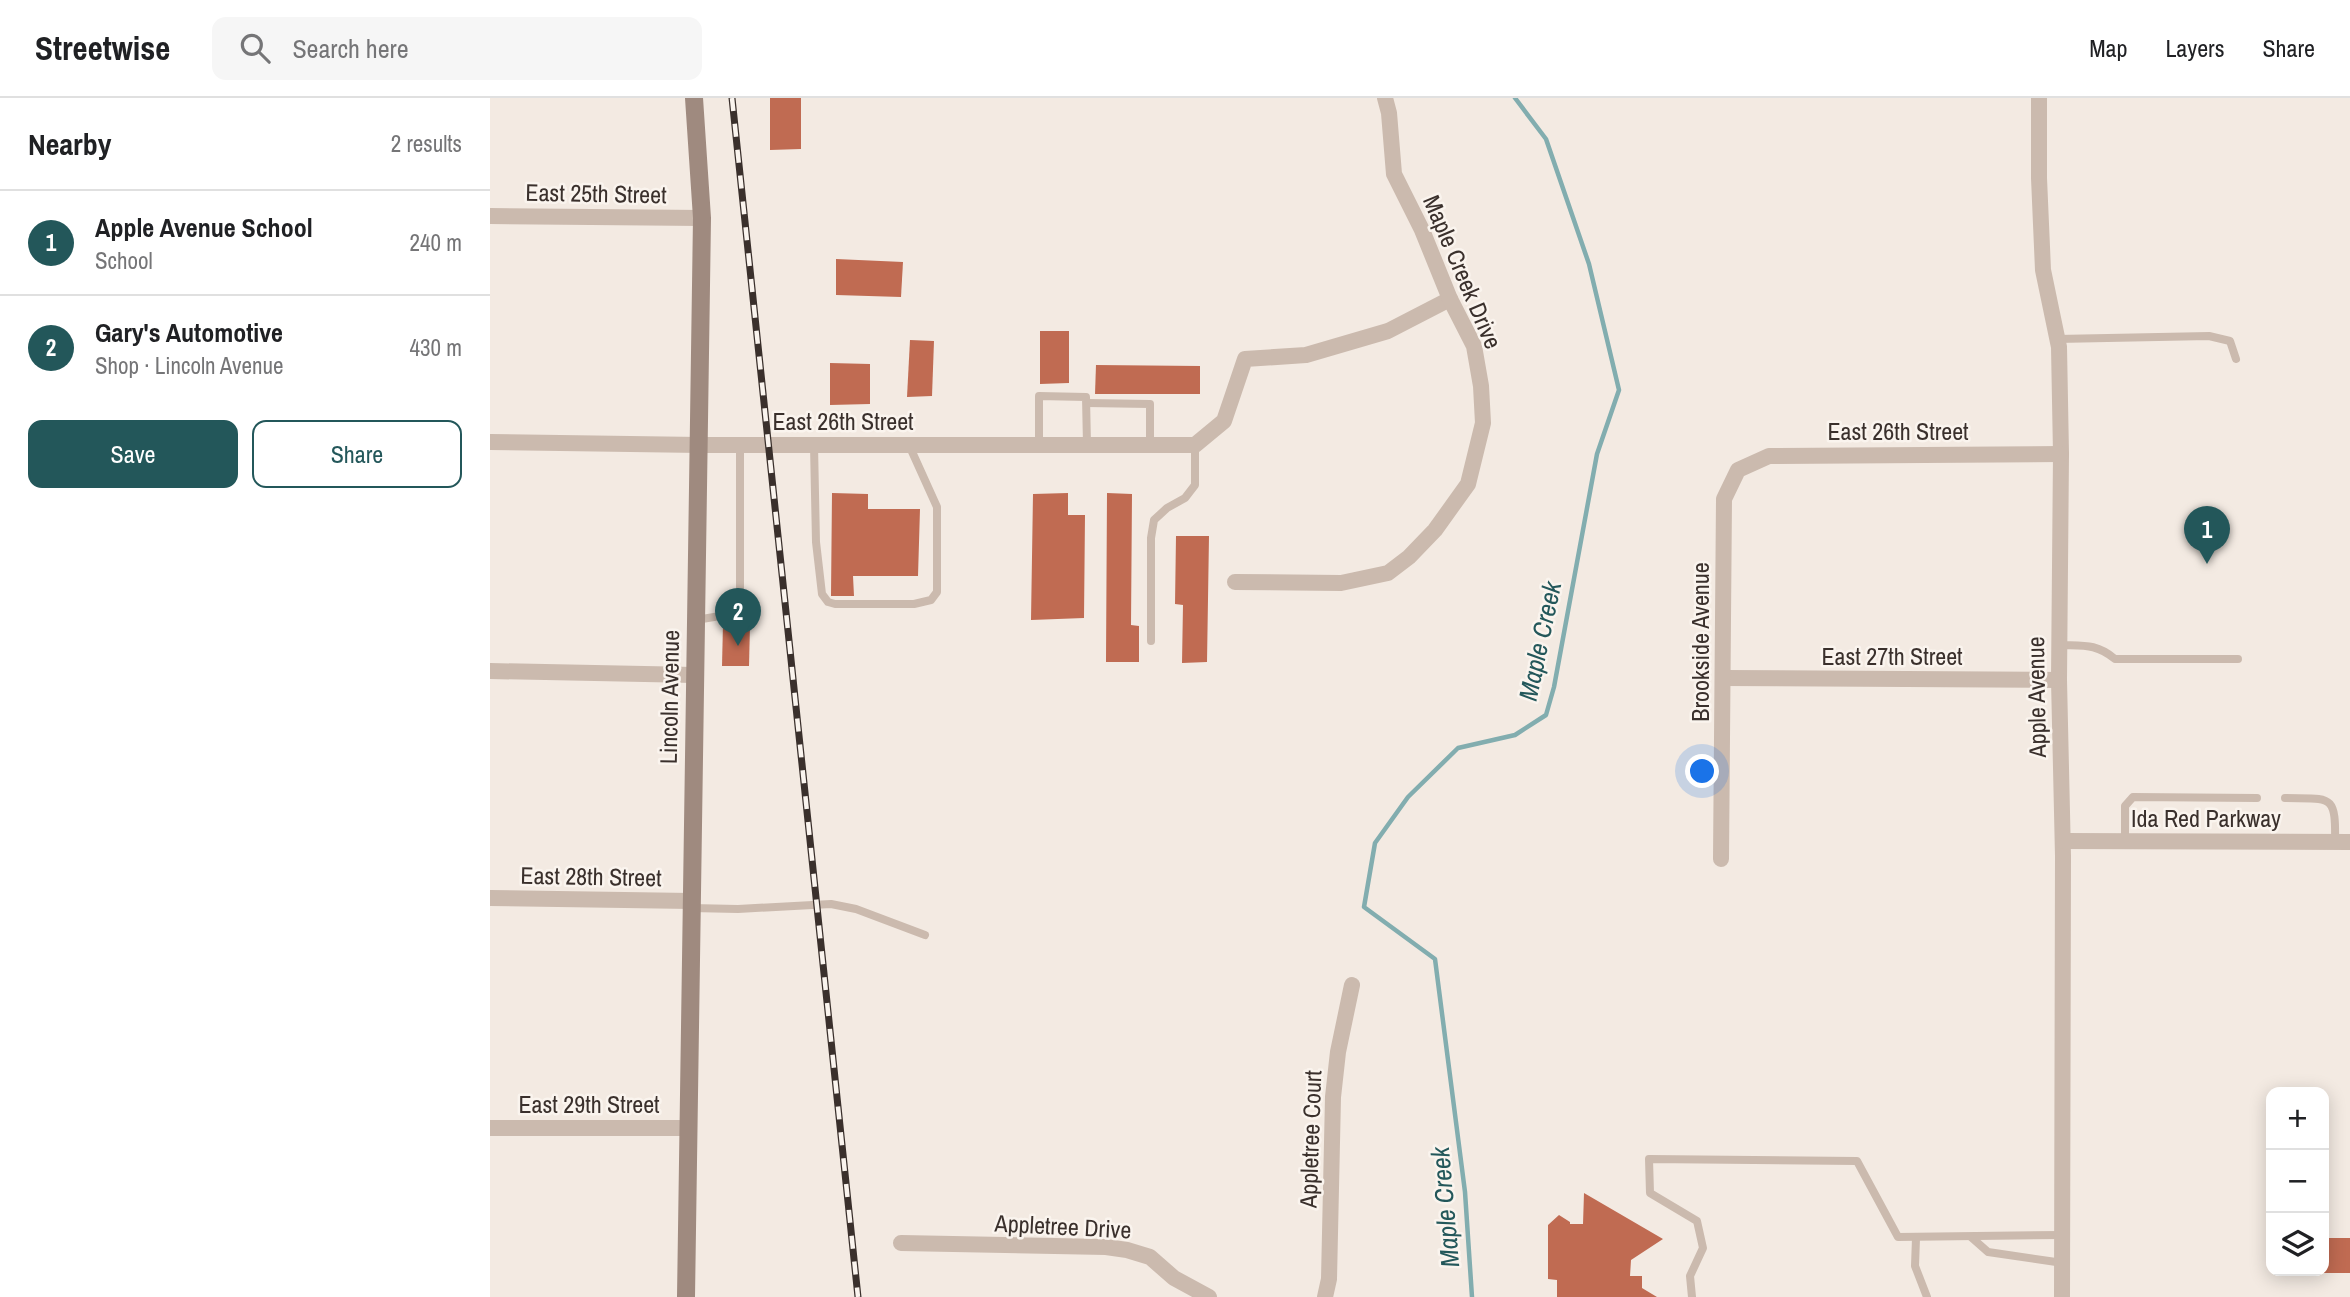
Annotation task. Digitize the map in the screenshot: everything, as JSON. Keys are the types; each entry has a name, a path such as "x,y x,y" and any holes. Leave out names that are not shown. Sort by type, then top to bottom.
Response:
{"street":[{"name":"Lincoln Avenue","path":"686,1297 702,218 694,98"},
{"name":"Maple Creek Drive","path":"1236,582 1341,583 1388,573 1409,558 1436,530 1468,484 1482,423 1481,386 1474,346 1394,174 1389,113 1385,98"},
{"name":"Apple Avenue","path":"2039,98 2043,270 2057,339 2061,454 2059,680 2063,841 2063,1297"},
{"name":"East 25th Street","path":"490,216 702,218"},
{"path":"1195,445 1224,421 1245,359 1306,355 1388,331 1450,299"},
{"name":"East 26th Street","path":"490,442 700,445 1195,445"},
{"name":"East 26th Street","path":"1738,470 1769,456 2061,454"},
{"name":"Brookside Avenue","path":"1721,859 1724,499 1738,470"},
{"path":"490,671 694,675"},
{"name":"East 27th Street","path":"1724,678 2059,680"},
{"name":"Ida Red Parkway","path":"2063,841 2343,842"},
{"name":"East 28th Street","path":"490,898 691,905"},
{"name":"Appletree Court","path":"1325,1297 1329,1279 1333,1097 1338,1052 1352,985"},
{"name":"East 29th Street","path":"490,1128 689,1128"},
{"name":"Appletree Drive","path":"901,1243 1127,1250 1150,1257 1174,1279 1209,1297"}],"lane":[{"path":"2057,339 2209,336 2230,341 2236,359"},
{"path":"1039,445 1040,396 1086,397 1087,445"},
{"path":"1087,403 1150,404 1150,445"},
{"path":"696,620 720,616 740,603 740,445"},
{"path":"814,445 816,542 822,594 828,602 835,604 914,604 931,600 937,592 937,507 909,445"},
{"path":"1151,641 1151,538 1154,520 1167,508 1185,498 1195,485 1195,445"},
{"path":"2059,645 2093,646 2104,649 2115,659 2238,659"},
{"path":"2125,841 2126,806 2133,797 2257,798"},
{"path":"2285,798 2322,799 2330,803 2336,813 2343,842"},
{"path":"691,905 738,909 831,904 856,909 925,935"},
{"path":"1692,1297 1690,1276 1703,1248 1697,1221 1650,1193 1649,1159 1857,1161 1899,1237 2063,1236"},
{"path":"1971,1237 1988,1252 2063,1263"},
{"path":"1916,1238 1915,1266 1927,1297"}],"building":[{"path":"770,98 801,98 801,149 770,150"},
{"path":"836,259 903,262 901,297 836,295"},
{"path":"1040,331 1069,331 1069,383 1040,384"},
{"path":"910,340 934,341 932,396 907,397"},
{"path":"830,363 870,364 870,404 830,405"},
{"path":"1096,365 1200,366 1200,394 1095,394"},
{"path":"832,493 868,494 868,509 920,509 918,576 853,576 854,596 831,596"},
{"path":"1068,493 1068,515 1085,515 1084,618 1031,620 1033,494"},
{"path":"1107,493 1132,494 1131,625 1139,626 1139,662 1106,662"},
{"path":"1176,536 1209,536 1207,662 1182,663 1183,605 1175,604"},
{"path":"723,624 750,625 749,666 722,666"},
{"path":"1584,1193 1663,1239 1631,1260 1630,1276 1642,1276 1642,1288 1657,1297 1557,1297 1557,1280 1548,1279 1548,1225 1559,1215 1570,1224 1583,1224"},
{"path":"2329,1238 2350,1238 2350,1273 2329,1273"}],"waterway":[{"name":"Maple Creek","path":"1472,1297 1465,1192 1435,959 1364,907 1375,843 1408,797 1458,748 1515,735 1546,715 1554,687 1597,454 1619,390 1589,264 1546,139 1515,98"}],"railway":[{"path":"732,98 858,1297"}],"place":[{"name":"Apple Avenue School","path":"2207,564"},
{"name":"Gary's Automotive","path":"738,646"}]}
